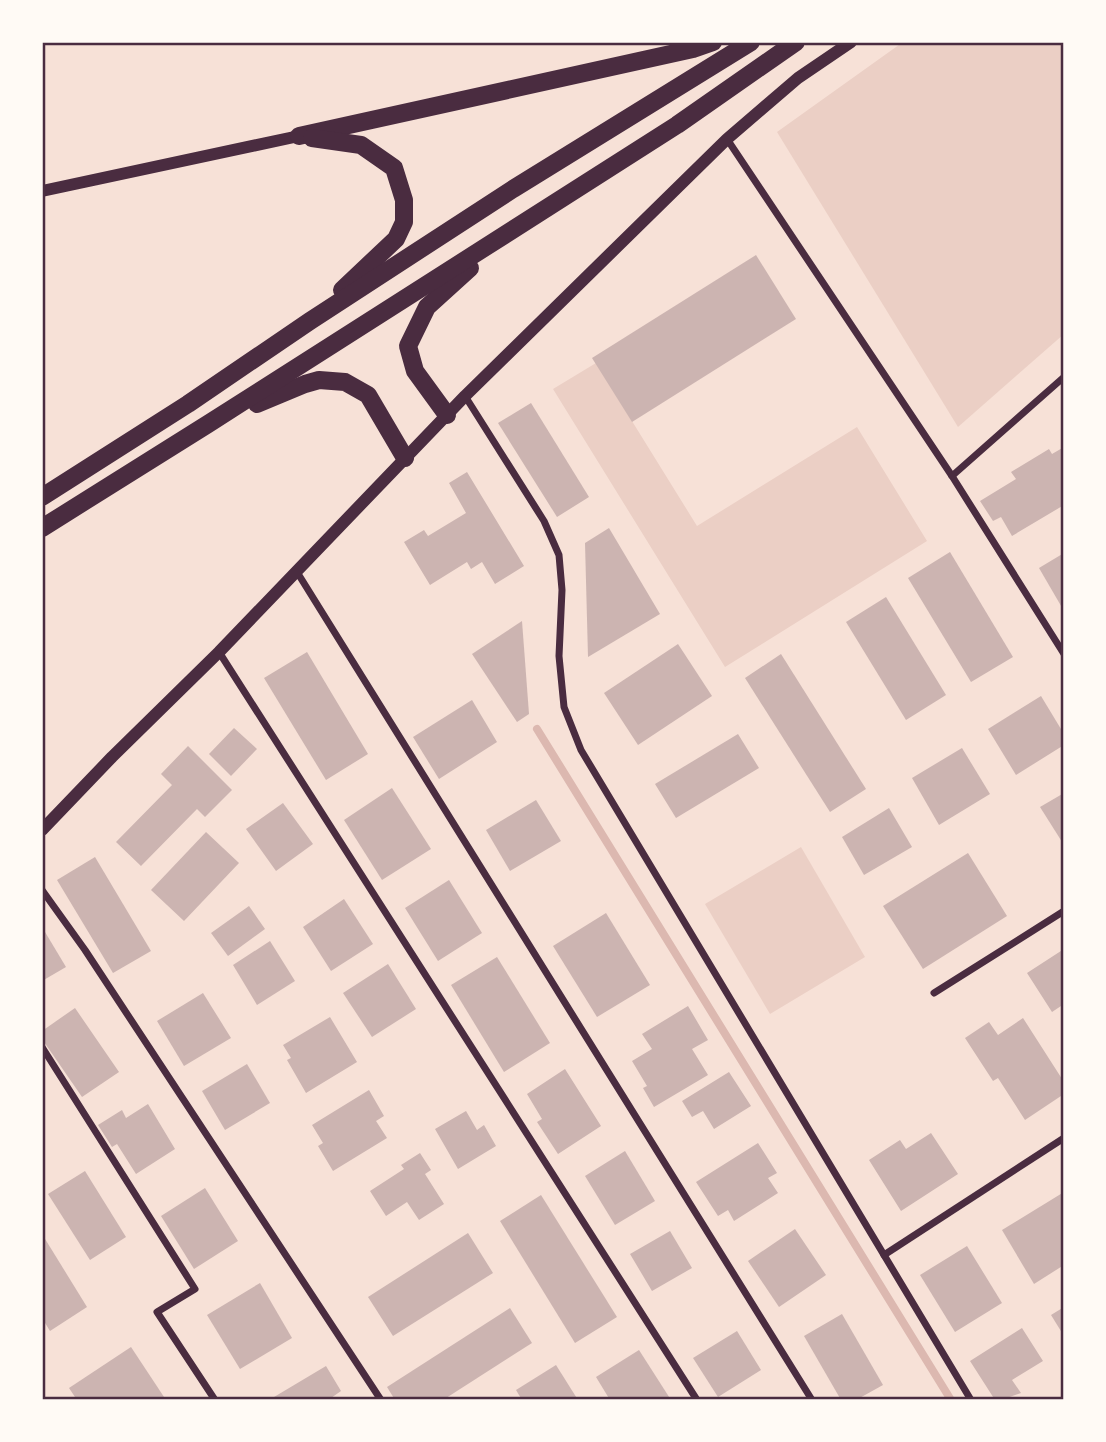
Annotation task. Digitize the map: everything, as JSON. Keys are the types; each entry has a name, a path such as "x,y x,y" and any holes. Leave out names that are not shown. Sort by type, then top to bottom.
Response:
{"main road":[{"path":"299,136 693,49 713,42"},
{"path":"42,497 513,189 751,42"},
{"path":"42,528 677,125 796,42"},
{"path":"299,136 361,145 394,168 404,200 404,222 396,239 310,321"},
{"path":"447,415 415,371 408,346 427,307 508,233"},
{"path":"208,424 305,384 319,380 345,382 368,395 405,457"}],"street":[{"path":"42,830 297,572 465,396 727,139 797,78 851,42"},
{"path":"42,191 299,136"},
{"path":"727,139 952,476 1064,654"},
{"path":"952,476 1064,377"},
{"path":"465,396 544,521 559,555 562,590 559,656 564,707 581,750 971,1400"},
{"path":"297,572 812,1400"},
{"path":"219,652 697,1400"},
{"path":"42,890 85,950 381,1400"},
{"path":"934,993 1064,911"},
{"path":"42,1047 195,1289 157,1312 215,1400"},
{"path":"884,1255 1064,1138"}],"shaded area":[{"path":"903,42 1064,42 1064,334 958,427 777,132"},
{"path":"596,363 697,526 857,427 927,541 725,667 553,389"},
{"path":"801,847 865,957 770,1014 705,904"}],"building":[{"path":"756,255 796,319 632,422 592,358"},
{"path":"531,403 589,497 557,517 498,423"},
{"path":"1064,447 1064,505 1012,536 1001,517 993,521 980,501 1016,479 1011,472 1049,449 1052,454"},
{"path":"467,472 524,566 495,584 482,562 471,569 467,562 430,585 404,542 424,530 428,536 466,513 449,483"},
{"path":"609,528 660,614 588,657 585,543"},
{"path":"950,552 1013,657 971,682 908,578"},
{"path":"1064,553 1064,611 1039,568"},
{"path":"886,597 946,695 906,720 846,622"},
{"path":"522,621 529,714 517,722 472,654"},
{"path":"678,644 712,696 638,745 604,693"},
{"path":"307,652 368,754 326,780 264,678"},
{"path":"781,654 866,789 830,812 745,678"},
{"path":"1041,696 1064,734 1064,745 1016,775 988,729"},
{"path":"472,700 497,742 439,779 413,737"},
{"path":"234,728 257,749 231,776 209,754"},
{"path":"738,734 759,768 676,818 655,784"},
{"path":"188,746 232,790 205,817 197,809 141,866 116,842 172,785 161,774"},
{"path":"962,748 990,794 939,825 912,778"},
{"path":"392,788 431,849 382,880 344,820"},
{"path":"1064,793 1064,845 1040,807"},
{"path":"536,800 561,841 510,871 486,830"},
{"path":"283,803 313,844 276,871 246,829"},
{"path":"889,808 912,847 864,875 842,837"},
{"path":"206,832 239,863 184,921 151,890"},
{"path":"968,853 1007,916 923,969 883,906"},
{"path":"95,857 151,951 113,973 57,880"},
{"path":"449,880 482,933 438,961 405,908"},
{"path":"344,899 373,944 331,971 303,927"},
{"path":"249,906 265,929 228,956 211,933"},
{"path":"606,913 650,985 597,1017 553,946"},
{"path":"42,927 66,967 42,981"},
{"path":"270,941 295,981 257,1005 233,965"},
{"path":"1064,949 1064,1010 1061,1006 1052,1012 1027,973"},
{"path":"497,957 550,1043 504,1072 451,985"},
{"path":"388,964 416,1009 372,1037 343,993"},
{"path":"203,993 231,1038 184,1066 157,1021"},
{"path":"688,1006 708,1040 692,1049 708,1075 654,1107 643,1088 647,1086 632,1061 652,1049 642,1034"},
{"path":"75,1008 119,1072 82,1097 42,1039 42,1031"},
{"path":"330,1017 357,1062 306,1093 287,1060 291,1058 283,1045"},
{"path":"1023,1018 1064,1082 1064,1094 1025,1120 998,1078 993,1081 965,1038 989,1022 998,1035"},
{"path":"247,1064 270,1103 225,1130 202,1091"},
{"path":"565,1069 601,1126 558,1154 537,1122 542,1119 527,1094"},
{"path":"729,1072 751,1106 714,1129 703,1111 692,1117 682,1101"},
{"path":"369,1090 384,1116 376,1121 387,1138 333,1171 318,1146 323,1143 312,1125"},
{"path":"148,1104 175,1149 136,1174 117,1144 112,1147 98,1125 122,1110 126,1118"},
{"path":"466,1111 477,1130 484,1125 496,1146 458,1169 435,1129"},
{"path":"931,1133 958,1174 901,1211 869,1160 900,1140 906,1149"},
{"path":"758,1143 777,1173 768,1178 778,1193 734,1221 728,1210 718,1216 696,1182"},
{"path":"625,1151 655,1201 615,1225 585,1176"},
{"path":"420,1153 431,1170 425,1174 444,1204 419,1220 407,1202 386,1216 370,1191 404,1169 401,1165"},
{"path":"85,1171 126,1237 90,1260 48,1194"},
{"path":"205,1188 238,1241 194,1269 161,1216"},
{"path":"1064,1192 1064,1265 1034,1284 1002,1230"},
{"path":"541,1195 617,1317 575,1343 500,1221"},
{"path":"795,1229 826,1275 779,1307 748,1261"},
{"path":"670,1231 692,1268 652,1291 630,1254"},
{"path":"468,1233 493,1273 393,1336 368,1297"},
{"path":"42,1234 87,1307 50,1331 42,1318"},
{"path":"967,1246 1002,1303 955,1332 920,1275"},
{"path":"260,1283 292,1338 240,1369 207,1315"},
{"path":"1064,1307 1064,1336 1051,1315"},
{"path":"510,1308 532,1343 443,1400 395,1400 387,1387"},
{"path":"842,1314 883,1385 856,1400 841,1400 804,1336"},
{"path":"1022,1328 1043,1361 1012,1380 1021,1393 995,1400 970,1361"},
{"path":"737,1331 761,1370 718,1397 693,1358"},
{"path":"131,1347 166,1400 77,1400 69,1388"},
{"path":"639,1350 671,1400 610,1400 596,1377"},
{"path":"556,1365 578,1400 522,1400 516,1390"},
{"path":"326,1366 341,1391 331,1398 332,1400 269,1400"}],"waterway":[{"path":"537,729 951,1400"}]}
